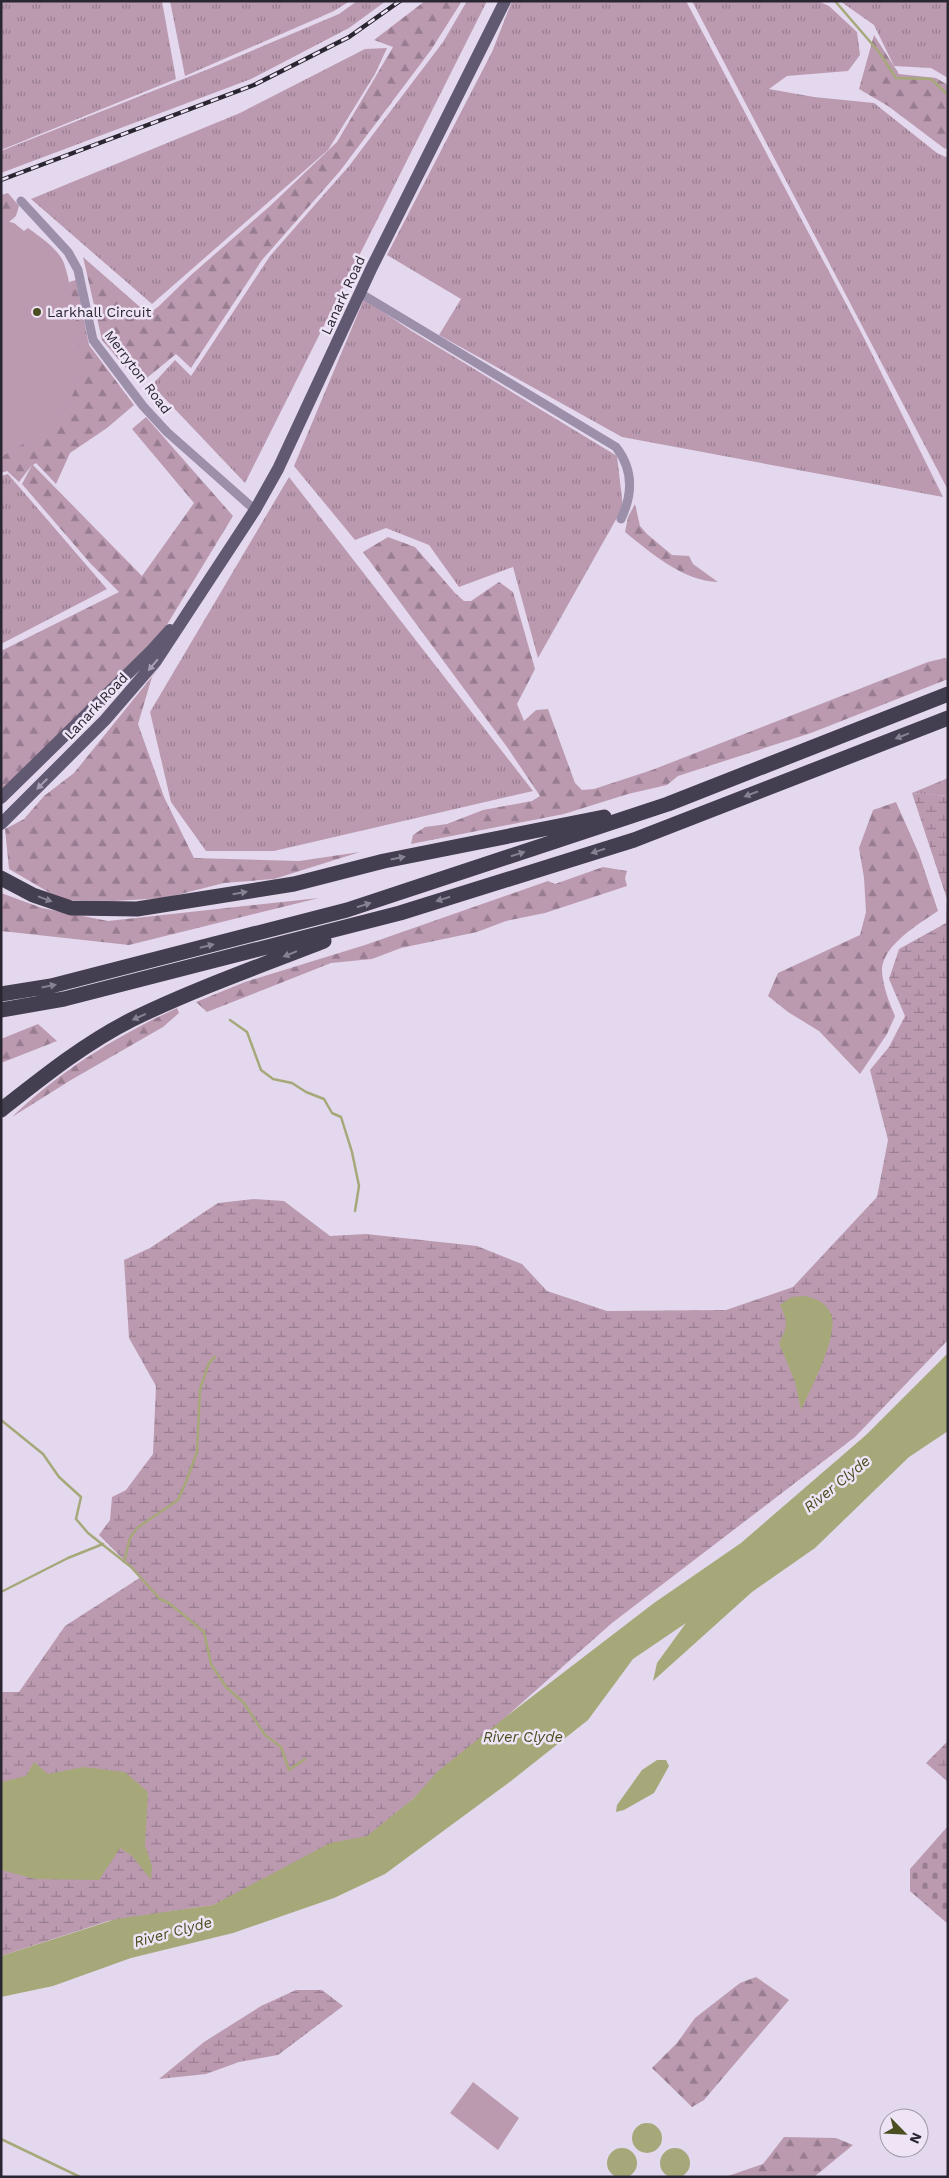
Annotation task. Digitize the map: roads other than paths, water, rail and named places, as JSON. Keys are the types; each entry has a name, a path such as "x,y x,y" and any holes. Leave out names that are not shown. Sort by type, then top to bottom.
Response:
{"highway":[{"path":"1,994 51,986 347,910 668,804 948,694"},
{"path":"1,1010 64,999 384,917 634,840 948,718"},
{"path":"1,878 33,895 71,908 137,909 294,884 384,861 668,804"},
{"path":"1,1110 60,1063 132,1020 217,983 384,917"}],"main road":[{"name":"Lanark Road","path":"1,823 105,720 156,661 200,597 255,510 278,470 360,292 505,1"},
{"name":"Lanark Road","path":"1,798 151,651 200,597"}],"street":[{"name":"Merryton Road","path":"21,201 68,252 78,270 93,340 143,406 167,432 255,510"},
{"path":"360,292 616,446 625,458 631,486 626,509 621,519"}],"water":[{"path":"805,1296 816,1299 825,1305 833,1320 832,1332 823,1360 801,1410 795,1382 779,1343 786,1324 780,1305 791,1297"},
{"name":"River Clyde","path":"948,1353 948,1431 909,1457 815,1548 752,1592 653,1681 657,1663 686,1623 633,1659 588,1720 511,1781 385,1874 334,1898 233,1933 131,1958 53,1986 1,1997 1,1956 116,1919 213,1905 330,1843 367,1836 414,1798 437,1772 512,1712 654,1603 741,1543 866,1435"},
{"path":"657,1760 666,1760 669,1766 654,1793 624,1810 616,1812 617,1805 642,1770"},
{"path":"34,1762 48,1774 84,1767 125,1772 148,1792 145,1845 152,1866 151,1880 132,1856 120,1848 99,1880 35,1879 1,1870 1,1782 26,1776"},
{"path":"647,2123 658,2127 662,2138 658,2149 647,2153 636,2149 632,2138 636,2127"},
{"path":"622,2148 628,2149 636,2157 636,2169 628,2177 622,2178 616,2177 608,2169 607,2163 608,2157 616,2149"},
{"path":"675,2148 681,2149 689,2157 689,2169 681,2177 675,2178 669,2177 661,2169 660,2163 661,2157 669,2149"}],"waterway":[{"path":"835,1 879,52 896,78 931,79 948,95"},
{"path":"230,1020 247,1032 261,1070 273,1079 292,1083 306,1092 324,1099 332,1113 341,1117 352,1152 359,1186 355,1211"},
{"path":"124,1562 130,1538 137,1528 178,1500 186,1482 197,1452 200,1389 209,1363 215,1357"},
{"path":"1,1420 43,1454 59,1477 81,1497 76,1519 88,1533 131,1567 160,1599 169,1603 204,1632 211,1664 226,1687 244,1703 265,1735 281,1747 289,1770 305,1759"},
{"path":"1,1592 68,1558 103,1544"},
{"path":"1,2139 80,2177"}],"railway":[{"path":"1,180 254,85 349,37 400,1"}],"place":[{"name":"Larkhall Circuit","path":"37,312"}]}
